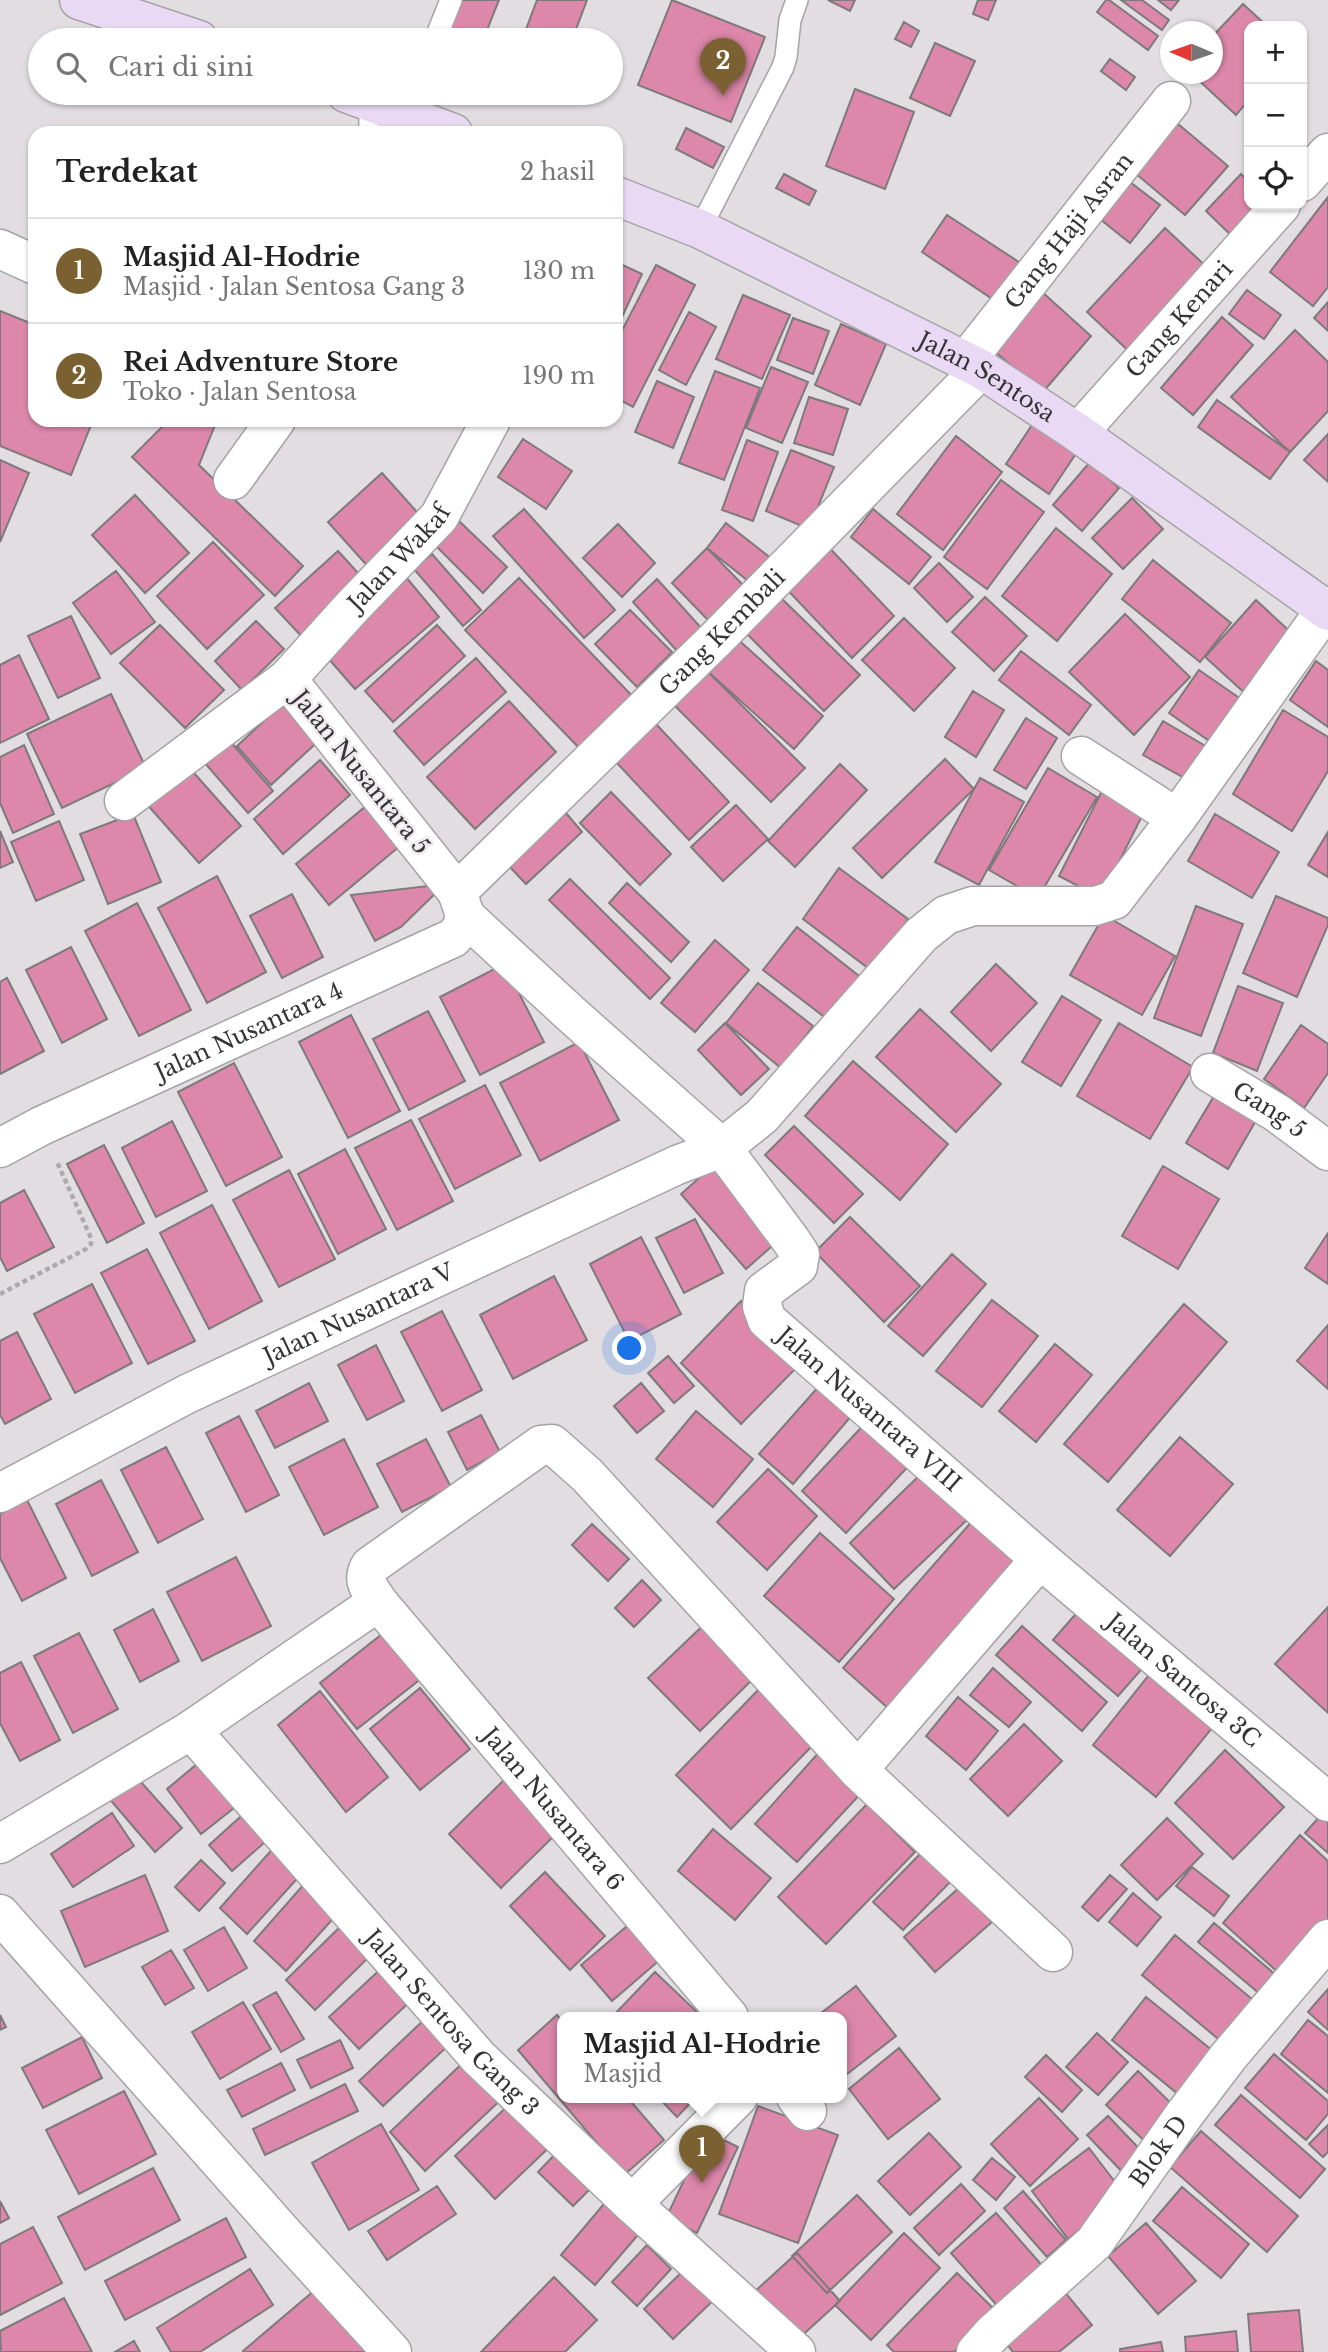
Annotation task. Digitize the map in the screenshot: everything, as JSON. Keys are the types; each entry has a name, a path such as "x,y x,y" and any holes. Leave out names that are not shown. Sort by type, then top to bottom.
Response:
{"street":[{"path":"79,0 163,28"},
{"name":"Gang Haji Asran","path":"974,365 1171,101"},
{"path":"384,109 433,126"},
{"path":"1307,176 1328,152"},
{"name":"Jalan Sentosa","path":"623,199 700,229 974,365 1078,433 1327,608"},
{"name":"Gang Kenari","path":"1078,433 1277,210"},
{"path":"0,249 28,262"},
{"name":"Gang Kembali","path":"461,904 974,365"},
{"path":"233,481 271,427"},
{"name":"Jalan Wakaf","path":"287,680 352,607 439,517 487,427"},
{"path":"1081,756 1177,818 1327,608"},
{"name":"Jalan Nusantara 5","path":"124,802 287,680 461,904 571,1014 722,1148"},
{"name":"Jalan Nusantara V","path":"0,1493 187,1394 677,1165 722,1148 762,1116 921,935 946,915 973,906 1095,906 1114,900 1177,818"},
{"name":"Jalan Nusantara 4","path":"0,1148 41,1126 453,938 462,929 461,904"},
{"name":"Gang 5","path":"1210,1073 1277,1113 1328,1151"},
{"name":"Jalan Nusantara VIII","path":"722,1148 800,1254 799,1266 764,1291 762,1306 767,1320 1040,1559"},
{"path":"0,1844 191,1730 378,1602 365,1581 365,1574 370,1566 541,1445 552,1444 587,1475 858,1770 1053,1952"},
{"path":"858,1770 1040,1559"},
{"name":"Jalan Santosa 3C","path":"1040,1559 1328,1802"},
{"name":"Jalan Nusantara 6","path":"378,1602 725,2012"},
{"name":"Jalan Sentosa Gang 3","path":"191,1730 479,2058 632,2204 796,2352"},
{"path":"0,1914 392,2352"},
{"name":"Blok D","path":"976,2352 992,2334 1094,2243 1228,2057 1328,1939"},
{"path":"632,2204 732,2103"}],"lane":[{"path":"440,28 452,0"},
{"path":"700,229 783,67 790,20 797,0"}],"path":[{"path":"0,1294 91,1244 91,1238 41,1126"}],"building":[{"path":"460,0 499,0 488,28 449,28"},
{"path":"537,0 587,0 576,28 526,28"},
{"path":"672,0 765,37 731,122 638,85"},
{"path":"828,0 855,0 850,11"},
{"path":"978,0 996,0 988,20 973,14"},
{"path":"1106,0 1158,36 1148,50 1097,12"},
{"path":"1121,0 1142,0 1169,20 1160,21 1160,29"},
{"path":"1158,0 1179,0 1171,10"},
{"path":"1243,4 1262,21 1244,21 1244,106 1236,115 1203,84 1223,84 1223,25"},
{"path":"904,22 919,31 911,47 895,39"},
{"path":"935,43 975,61 950,116 910,98"},
{"path":"1110,59 1135,77 1126,90 1101,71"},
{"path":"855,89 914,112 885,189 826,166"},
{"path":"1177,123 1228,166 1185,215 1135,173"},
{"path":"686,128 724,147 713,168 676,149"},
{"path":"784,174 816,191 809,205 776,188"},
{"path":"1241,174 1244,177 1244,210 1265,210 1237,241 1206,211"},
{"path":"1130,182 1160,205 1130,243 1100,219"},
{"path":"1328,197 1328,287 1313,306 1270,272"},
{"path":"947,215 1025,266 1000,304 922,252"},
{"path":"1165,228 1213,273 1136,358 1087,312"},
{"path":"623,265 642,274 623,315"},
{"path":"656,265 695,285 633,407 623,402 623,329"},
{"path":"1247,290 1281,315 1264,339 1229,314"},
{"path":"1041,291 1091,336 1042,393 991,348"},
{"path":"743,295 790,315 762,379 716,359"},
{"path":"1328,302 1328,331 1314,318"},
{"path":"0,311 28,322 28,427 90,427 71,475 0,446"},
{"path":"689,312 716,327 686,385 659,370"},
{"path":"1222,317 1253,345 1193,415 1161,388"},
{"path":"793,318 829,331 813,374 777,360"},
{"path":"841,324 886,344 860,405 815,385"},
{"path":"1295,330 1328,362 1328,411 1290,452 1231,397"},
{"path":"771,367 808,382 782,443 746,428"},
{"path":"715,371 760,388 724,480 679,463"},
{"path":"657,381 694,397 673,448 635,432"},
{"path":"809,397 848,409 833,455 794,443"},
{"path":"1217,400 1290,452 1270,479 1198,427"},
{"path":"1040,413 1083,443 1049,494 1006,464"},
{"path":"214,427 199,465 303,566 275,596 132,457 161,428"},
{"path":"1328,434 1328,482 1304,460"},
{"path":"956,436 1002,472 943,550 897,514"},
{"path":"523,439 572,471 546,509 498,477"},
{"path":"747,440 778,452 753,521 722,510"},
{"path":"791,450 834,467 809,529 766,511"},
{"path":"0,460 29,473 0,542"},
{"path":"1090,462 1119,488 1082,531 1053,505"},
{"path":"382,473 426,522 372,571 328,522"},
{"path":"1001,480 1044,512 987,589 944,557"},
{"path":"135,495 189,553 145,593 92,535"},
{"path":"1132,498 1163,529 1123,569 1092,538"},
{"path":"524,509 615,610 584,638 493,536"},
{"path":"873,509 931,557 909,584 851,537"},
{"path":"458,520 507,567 483,593 434,544"},
{"path":"726,523 772,559 752,584 707,548"},
{"path":"618,524 655,563 622,597 583,558"},
{"path":"1056,528 1112,574 1057,641 1002,596"},
{"path":"822,540 894,616 852,658 779,581"},
{"path":"213,542 264,595 207,649 157,596"},
{"path":"707,548 743,585 708,620 672,583"},
{"path":"338,551 368,584 306,641 275,608"},
{"path":"432,554 481,610 463,626 414,569"},
{"path":"1153,560 1231,623 1200,662 1122,599"},
{"path":"939,563 973,597 947,622 914,588"},
{"path":"116,571 155,622 111,654 73,603"},
{"path":"406,577 439,617 355,689 321,650"},
{"path":"519,578 637,701 584,753 465,630"},
{"path":"657,579 703,630 678,652 633,602"},
{"path":"776,593 860,675 824,711 742,629"},
{"path":"985,597 1027,636 994,671 952,632"},
{"path":"1256,600 1298,639 1247,695 1205,657"},
{"path":"630,610 672,652 637,687 595,644"},
{"path":"1125,614 1190,677 1134,735 1069,672"},
{"path":"71,616 100,678 58,698 28,636"},
{"path":"904,618 955,668 914,711 862,660"},
{"path":"256,621 284,649 242,690 215,661"},
{"path":"160,625 224,690 185,728 120,663"},
{"path":"437,625 465,656 393,722 365,691"},
{"path":"733,635 823,716 794,749 704,668"},
{"path":"1021,651 1091,705 1069,735 999,680"},
{"path":"19,655 49,719 0,743 0,665"},
{"path":"476,658 506,692 424,765 394,731"},
{"path":"1316,661 1328,670 1328,727 1290,700"},
{"path":"704,668 805,768 771,802 671,702"},
{"path":"1199,670 1248,704 1218,747 1169,713"},
{"path":"973,691 1004,710 976,757 945,737"},
{"path":"111,694 146,768 62,808 27,734"},
{"path":"291,696 326,734 271,785 237,746"},
{"path":"509,701 556,752 475,829 427,777"},
{"path":"1283,710 1328,737 1328,771 1292,831 1233,794"},
{"path":"1026,718 1057,738 1026,789 994,770"},
{"path":"1163,721 1214,751 1195,784 1143,755"},
{"path":"656,724 729,802 689,840 616,762"},
{"path":"223,733 273,791 248,813 198,755"},
{"path":"24,745 54,814 13,833 0,803 0,757"},
{"path":"945,759 974,789 882,878 853,848"},
{"path":"320,760 350,795 283,854 254,819"},
{"path":"186,764 241,826 199,863 144,801"},
{"path":"840,764 867,790 795,867 768,841"},
{"path":"1048,768 1097,797 1038,898 989,870"},
{"path":"980,778 1024,802 979,885 935,862"},
{"path":"1108,779 1150,800 1101,898 1059,876"},
{"path":"611,792 671,854 640,885 580,823"},
{"path":"736,805 768,839 723,881 691,847"},
{"path":"366,806 400,846 329,905 296,864"},
{"path":"566,813 582,832 526,884 509,866"},
{"path":"133,814 161,882 108,904 80,834"},
{"path":"1215,814 1279,852 1252,898 1188,861"},
{"path":"59,821 84,880 36,901 11,842"},
{"path":"0,831 13,862 0,868"},
{"path":"1328,832 1328,877 1308,865"},
{"path":"839,868 908,919 872,971 803,919"},
{"path":"217,876 266,972 207,1003 158,908"},
{"path":"570,879 670,978 650,999 549,900"},
{"path":"627,883 689,942 671,962 609,903"},
{"path":"445,884 401,927 375,941 351,895"},
{"path":"292,894 323,957 282,978 250,916"},
{"path":"1276,896 1328,918 1328,925 1297,997 1243,973"},
{"path":"137,903 191,1010 139,1036 85,931"},
{"path":"1196,906 1243,924 1201,1036 1154,1018"},
{"path":"1104,915 1175,956 1142,1015 1070,975"},
{"path":"797,927 859,976 827,1019 763,970"},
{"path":"715,940 749,970 695,1032 661,1003"},
{"path":"71,947 107,1019 62,1043 26,970"},
{"path":"504,964 544,1042 480,1075 440,997"},
{"path":"996,964 1037,1003 991,1051 951,1012"},
{"path":"7,978 44,1051 0,1074 0,982"},
{"path":"758,983 813,1026 781,1068 726,1023"},
{"path":"1238,986 1283,1003 1257,1071 1213,1053"},
{"path":"1062,996 1101,1020 1061,1086 1022,1062"},
{"path":"920,1009 1001,1084 956,1132 876,1057"},
{"path":"428,1011 465,1081 409,1110 373,1039"},
{"path":"351,1015 400,1111 348,1138 299,1042"},
{"path":"725,1023 769,1069 741,1095 698,1050"},
{"path":"1119,1023 1193,1067 1150,1139 1077,1096"},
{"path":"1301,1025 1328,1044 1328,1073 1304,1108 1264,1079"},
{"path":"579,1042 619,1120 540,1161 500,1083"},
{"path":"853,1061 948,1144 900,1200 805,1116"},
{"path":"234,1063 282,1157 226,1186 178,1092"},
{"path":"485,1085 521,1155 455,1189 419,1119"},
{"path":"1217,1091 1258,1117 1228,1169 1186,1143"},
{"path":"411,1120 453,1201 397,1230 355,1148"},
{"path":"172,1121 207,1191 156,1217 122,1148"},
{"path":"794,1126 863,1194 834,1223 765,1155"},
{"path":"104,1145 144,1223 107,1243 67,1164"},
{"path":"345,1149 386,1229 338,1254 298,1174"},
{"path":"714,1165 779,1240 746,1269 681,1194"},
{"path":"1163,1166 1219,1199 1178,1269 1122,1236"},
{"path":"289,1170 335,1259 279,1287 233,1200"},
{"path":"24,1190 54,1247 7,1271 0,1257 0,1203"},
{"path":"212,1205 262,1301 209,1329 160,1233"},
{"path":"850,1217 920,1286 884,1322 815,1252"},
{"path":"695,1219 723,1273 684,1293 656,1238"},
{"path":"1328,1233 1328,1284 1305,1268"},
{"path":"641,1237 681,1314 629,1341 590,1264"},
{"path":"147,1249 195,1341 148,1364 101,1273"},
{"path":"952,1254 986,1284 923,1356 888,1326"},
{"path":"554,1276 587,1340 513,1379 480,1315"},
{"path":"92,1284 132,1363 75,1393 34,1314"},
{"path":"992,1300 1038,1336 982,1407 936,1371"},
{"path":"741,1301 802,1362 741,1424 681,1363"},
{"path":"1184,1304 1227,1342 1108,1482 1064,1444"},
{"path":"442,1311 482,1390 442,1411 401,1332"},
{"path":"1328,1325 1328,1389 1297,1361"},
{"path":"17,1332 51,1399 5,1424 0,1415 0,1341"},
{"path":"1055,1344 1092,1375 1036,1442 999,1411"},
{"path":"376,1345 404,1401 367,1420 338,1365"},
{"path":"668,1356 694,1386 674,1403 648,1373"},
{"path":"309,1383 328,1421 275,1448 256,1411"},
{"path":"641,1383 664,1411 637,1433 614,1406"},
{"path":"820,1385 853,1414 793,1484 759,1454"},
{"path":"696,1411 753,1459 713,1507 656,1459"},
{"path":"481,1415 500,1452 467,1470 448,1432"},
{"path":"239,1416 279,1495 246,1512 206,1433"},
{"path":"872,1416 916,1458 846,1533 802,1491"},
{"path":"1180,1437 1233,1484 1170,1556 1117,1510"},
{"path":"344,1439 378,1507 324,1535 289,1467"},
{"path":"426,1439 451,1487 402,1512 377,1464"},
{"path":"166,1447 203,1519 158,1543 121,1470"},
{"path":"768,1469 817,1516 767,1570 717,1522"},
{"path":"925,1470 970,1517 894,1589 850,1543"},
{"path":"101,1480 138,1552 92,1576 56,1504"},
{"path":"27,1500 66,1578 22,1601 0,1558 0,1514"},
{"path":"974,1519 1029,1567 898,1717 843,1668"},
{"path":"592,1524 629,1559 608,1581 572,1545"},
{"path":"820,1533 894,1599 839,1662 764,1596"},
{"path":"236,1557 271,1626 202,1661 167,1592"},
{"path":"642,1580 661,1600 634,1627 615,1608"},
{"path":"1328,1607 1328,1713 1275,1664"},
{"path":"1081,1608 1146,1664 1118,1696 1053,1640"},
{"path":"153,1609 179,1661 140,1682 114,1630"},
{"path":"713,1616 763,1669 700,1731 648,1678"},
{"path":"1022,1626 1107,1702 1082,1731 996,1655"},
{"path":"391,1627 427,1674 357,1729 320,1683"},
{"path":"79,1633 118,1709 73,1733 34,1656"},
{"path":"21,1662 60,1740 20,1761 0,1723 0,1673"},
{"path":"993,1668 1031,1702 1009,1727 970,1695"},
{"path":"1153,1670 1217,1722 1156,1797 1093,1745"},
{"path":"761,1687 816,1742 731,1829 676,1775"},
{"path":"420,1688 470,1749 420,1790 370,1729"},
{"path":"320,1691 388,1777 346,1812 278,1725"},
{"path":"958,1697 998,1731 966,1770 926,1736"},
{"path":"1024,1724 1062,1761 1008,1816 970,1779"},
{"path":"821,1750 864,1790 797,1862 755,1824"},
{"path":"1225,1750 1284,1807 1233,1859 1175,1803"},
{"path":"203,1759 239,1804 201,1834 167,1789"},
{"path":"133,1773 182,1828 155,1852 107,1796"},
{"path":"509,1775 561,1829 501,1888 449,1834"},
{"path":"867,1804 915,1852 826,1944 778,1897"},
{"path":"1328,1807 1328,1853 1305,1833"},
{"path":"249,1809 272,1836 232,1871 209,1845"},
{"path":"112,1813 134,1846 73,1887 51,1854"},
{"path":"1167,1818 1203,1854 1157,1900 1121,1865"},
{"path":"713,1829 771,1878 735,1920 678,1871"},
{"path":"1300,1835 1328,1861 1328,1921 1281,1975 1223,1923"},
{"path":"277,1844 305,1870 247,1934 220,1908"},
{"path":"928,1846 957,1875 903,1930 873,1902"},
{"path":"201,1860 225,1883 199,1911 175,1887"},
{"path":"1192,1867 1229,1896 1214,1916 1176,1886"},
{"path":"545,1872 605,1936 570,1970 510,1906"},
{"path":"145,1875 168,1931 85,1967 61,1911"},
{"path":"1110,1875 1127,1889 1098,1921 1082,1907"},
{"path":"306,1882 339,1912 286,1971 254,1941"},
{"path":"960,1887 992,1922 935,1972 904,1937"},
{"path":"1133,1893 1161,1917 1137,1946 1109,1922"},
{"path":"639,1916 669,1952 612,2001 581,1965"},
{"path":"346,1921 375,1951 315,2010 286,1980"},
{"path":"1214,1923 1276,1975 1260,1994 1198,1942"},
{"path":"224,1927 247,1968 208,1991 184,1950"},
{"path":"1175,1935 1264,2009 1230,2049 1142,1975"},
{"path":"171,1950 194,1988 165,2005 142,1967"},
{"path":"385,1965 414,1998 359,2049 329,2017"},
{"path":"655,1972 696,2011 695,2012 617,2012"},
{"path":"856,1986 896,2036 847,2074 847,2012 822,2012"},
{"path":"1328,1989 1328,2030 1308,2012"},
{"path":"276,1992 304,2039 281,2052 253,2005"},
{"path":"1146,1997 1218,2055 1184,2099 1112,2040"},
{"path":"243,2002 271,2049 220,2079 192,2032"},
{"path":"0,2015 6,2027 0,2030"},
{"path":"557,2015 557,2096 518,2050"},
{"path":"426,2018 450,2044 383,2106 359,2081"},
{"path":"1308,2020 1328,2036 1328,2093 1281,2054"},
{"path":"1097,2033 1128,2062 1098,2095 1066,2067"},
{"path":"82,2037 102,2078 43,2108 22,2068"},
{"path":"340,2040 353,2068 311,2088 297,2060"},
{"path":"899,2048 940,2099 888,2139 849,2089"},
{"path":"1274,2054 1328,2101 1328,2114 1306,2140 1245,2088"},
{"path":"1046,2055 1082,2090 1062,2112 1025,2077"},
{"path":"470,2056 506,2095 425,2171 390,2132"},
{"path":"281,2063 295,2090 242,2117 227,2090"},
{"path":"1138,2071 1180,2112 1149,2145 1106,2105"},
{"path":"345,2084 358,2111 265,2155 253,2129"},
{"path":"124,2091 156,2154 79,2194 46,2130"},
{"path":"1241,2095 1325,2169 1300,2198 1215,2125"},
{"path":"518,2096 558,2139 495,2199 455,2156"},
{"path":"1039,2098 1078,2139 1030,2186 991,2144"},
{"path":"563,2103 632,2103 664,2140 624,2175"},
{"path":"664,2103 690,2103 677,2117"},
{"path":"758,2106 838,2135 798,2243 719,2214"},
{"path":"1108,2116 1149,2159 1128,2178 1087,2135"},
{"path":"381,2124 419,2190 349,2230 312,2163"},
{"path":"1328,2125 1328,2152 1323,2157 1309,2144"},
{"path":"1201,2131 1298,2216 1267,2252 1170,2167"},
{"path":"707,2132 738,2147 697,2233 666,2218"},
{"path":"929,2133 961,2167 910,2215 878,2181"},
{"path":"562,2147 598,2181 573,2206 538,2172"},
{"path":"1089,2148 1125,2195 1068,2239 1032,2191"},
{"path":"992,2158 1015,2177 996,2200 973,2180"},
{"path":"153,2168 180,2220 85,2270 58,2217"},
{"path":"961,2184 985,2211 939,2255 914,2228"},
{"path":"437,2186 456,2214 387,2260 368,2231"},
{"path":"1182,2187 1249,2244 1221,2278 1153,2221"},
{"path":"1023,2191 1066,2240 1047,2257 1004,2208"},
{"path":"614,2192 649,2222 595,2285 561,2255"},
{"path":"857,2195 892,2232 827,2293 792,2256"},
{"path":"0,2201 9,2218 0,2223"},
{"path":"996,2213 1046,2270 1001,2310 951,2253"},
{"path":"226,2218 246,2257 125,2320 105,2281"},
{"path":"1146,2223 1196,2281 1158,2314 1108,2256"},
{"path":"33,2227 62,2283 0,2315 0,2244"},
{"path":"904,2233 940,2268 871,2340 835,2305"},
{"path":"647,2245 671,2269 637,2306 612,2282"},
{"path":"797,2253 840,2301 796,2341 753,2293"},
{"path":"690,2264 720,2294 673,2339 644,2309"},
{"path":"250,2269 273,2305 200,2352 171,2352 157,2328"},
{"path":"957,2273 995,2310 954,2352 894,2352 887,2345"},
{"path":"554,2277 597,2320 565,2352 481,2352"},
{"path":"322,2284 378,2352 243,2351"},
{"path":"1059,2285 1092,2325 1059,2352 1013,2352 998,2334"},
{"path":"64,2298 92,2352 1,2352 0,2331"},
{"path":"1299,2310 1303,2352 1251,2352 1248,2314"},
{"path":"1236,2331 1238,2352 1186,2352 1185,2337"},
{"path":"134,2341 140,2352 115,2352"},
{"path":"1161,2342 1163,2352 1120,2352 1120,2349"}],"place":[{"name":"Rei Adventure Store","path":"723,96"},
{"name":"Masjid Al-Hodrie","path":"702,2183"}]}
